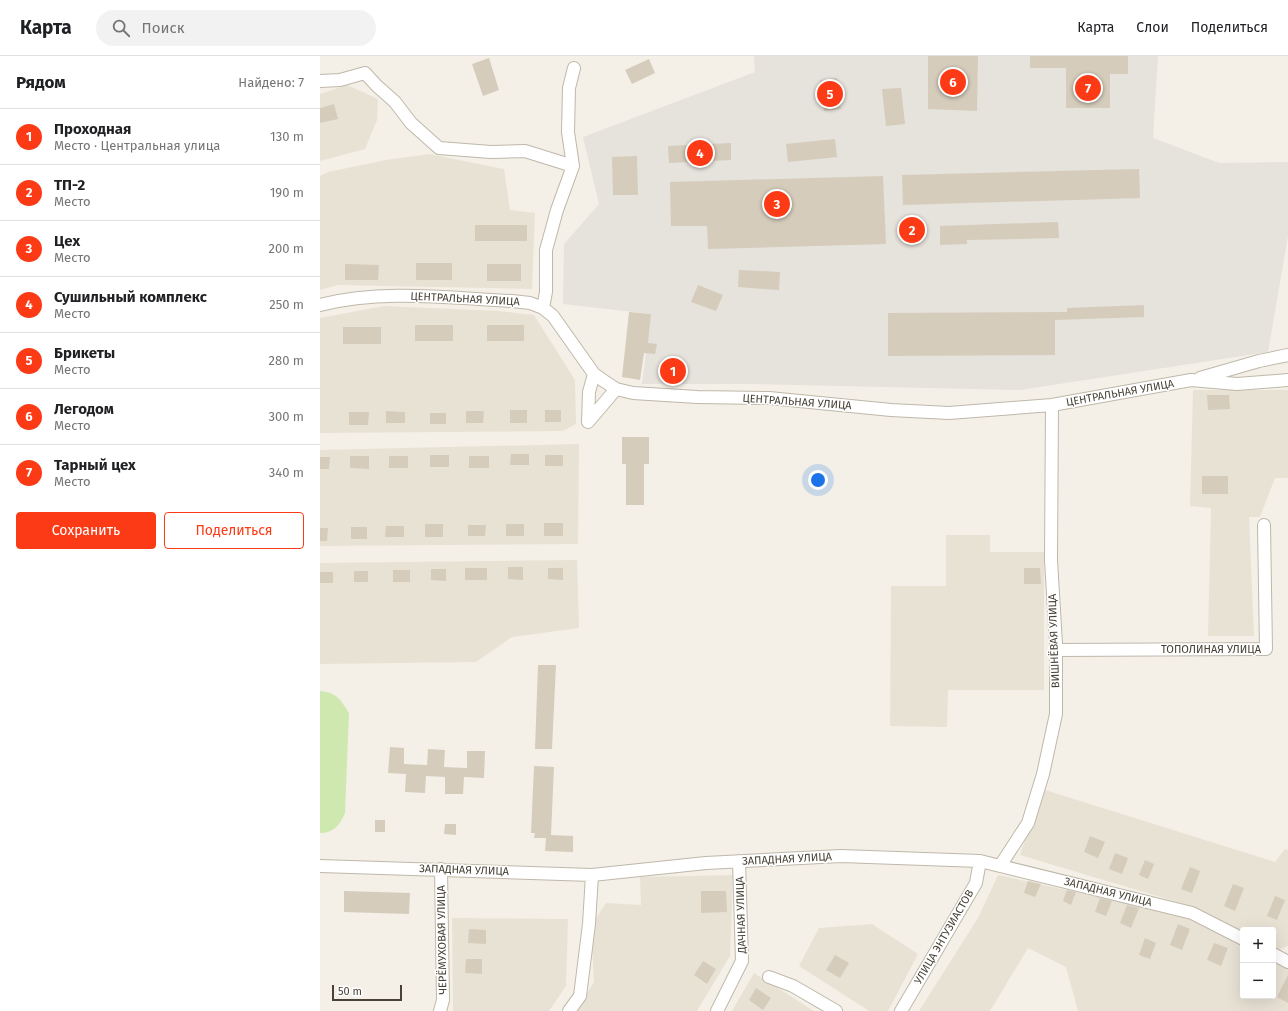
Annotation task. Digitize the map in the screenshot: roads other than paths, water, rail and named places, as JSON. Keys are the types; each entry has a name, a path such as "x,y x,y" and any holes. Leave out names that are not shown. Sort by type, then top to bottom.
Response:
{"street":[{"path":"543,308 546,292 546,250 557,210 573,166 568,132 569,88 574,68"},
{"path":"320,81 340,80 365,73 395,102 411,122 440,148 491,152 525,152 573,166"},
{"name":"ЦЕНТРАЛЬНАЯ УЛИЦА","path":"320,305 340,300 370,296 401,296 530,303 543,308 553,316 594,374 604,382 616,388 633,393 661,396 769,398 891,410 949,413 1052,404 1191,380 1237,384 1288,380"},
{"path":"1191,380 1259,361 1288,355"},
{"path":"594,374 589,392 588,422 616,388"},
{"name":"ВИШНЁВАЯ УЛИЦА","path":"1000,866 1028,823 1043,774 1056,714 1056,650 1051,560 1052,404"},
{"name":"ТОПОЛИНАЯ УЛИЦА","path":"1056,650 1266,650 1264,525"},
{"name":"ЗАПАДНАЯ УЛИЦА","path":"320,866 592,875 706,863 841,856 980,861 1192,913 1240,937"},
{"name":"ДАЧНАЯ УЛИЦА","path":"717,1011 742,961 739,861"},
{"name":"УЛИЦА ЭНТУЗИАСТОВ","path":"901,1011 976,883 980,861"},
{"name":"ЧЕРЁМУХОВАЯ УЛИЦА","path":"440,1011 443,1000 441,869"},
{"path":"569,1011 580,996 589,924 592,875"},
{"path":"1276,956 1288,962"},
{"path":"769,977 794,986 836,1011"}],"place":[{"name":"Легодом","path":"953,82"},
{"name":"Тарный цех","path":"1088,88"},
{"name":"Брикеты","path":"830,94"},
{"name":"Сушильный комплекс","path":"700,153"},
{"name":"Цех","path":"777,204"},
{"name":"ТП-2","path":"912,230"},
{"name":"Проходная","path":"673,371"}]}
